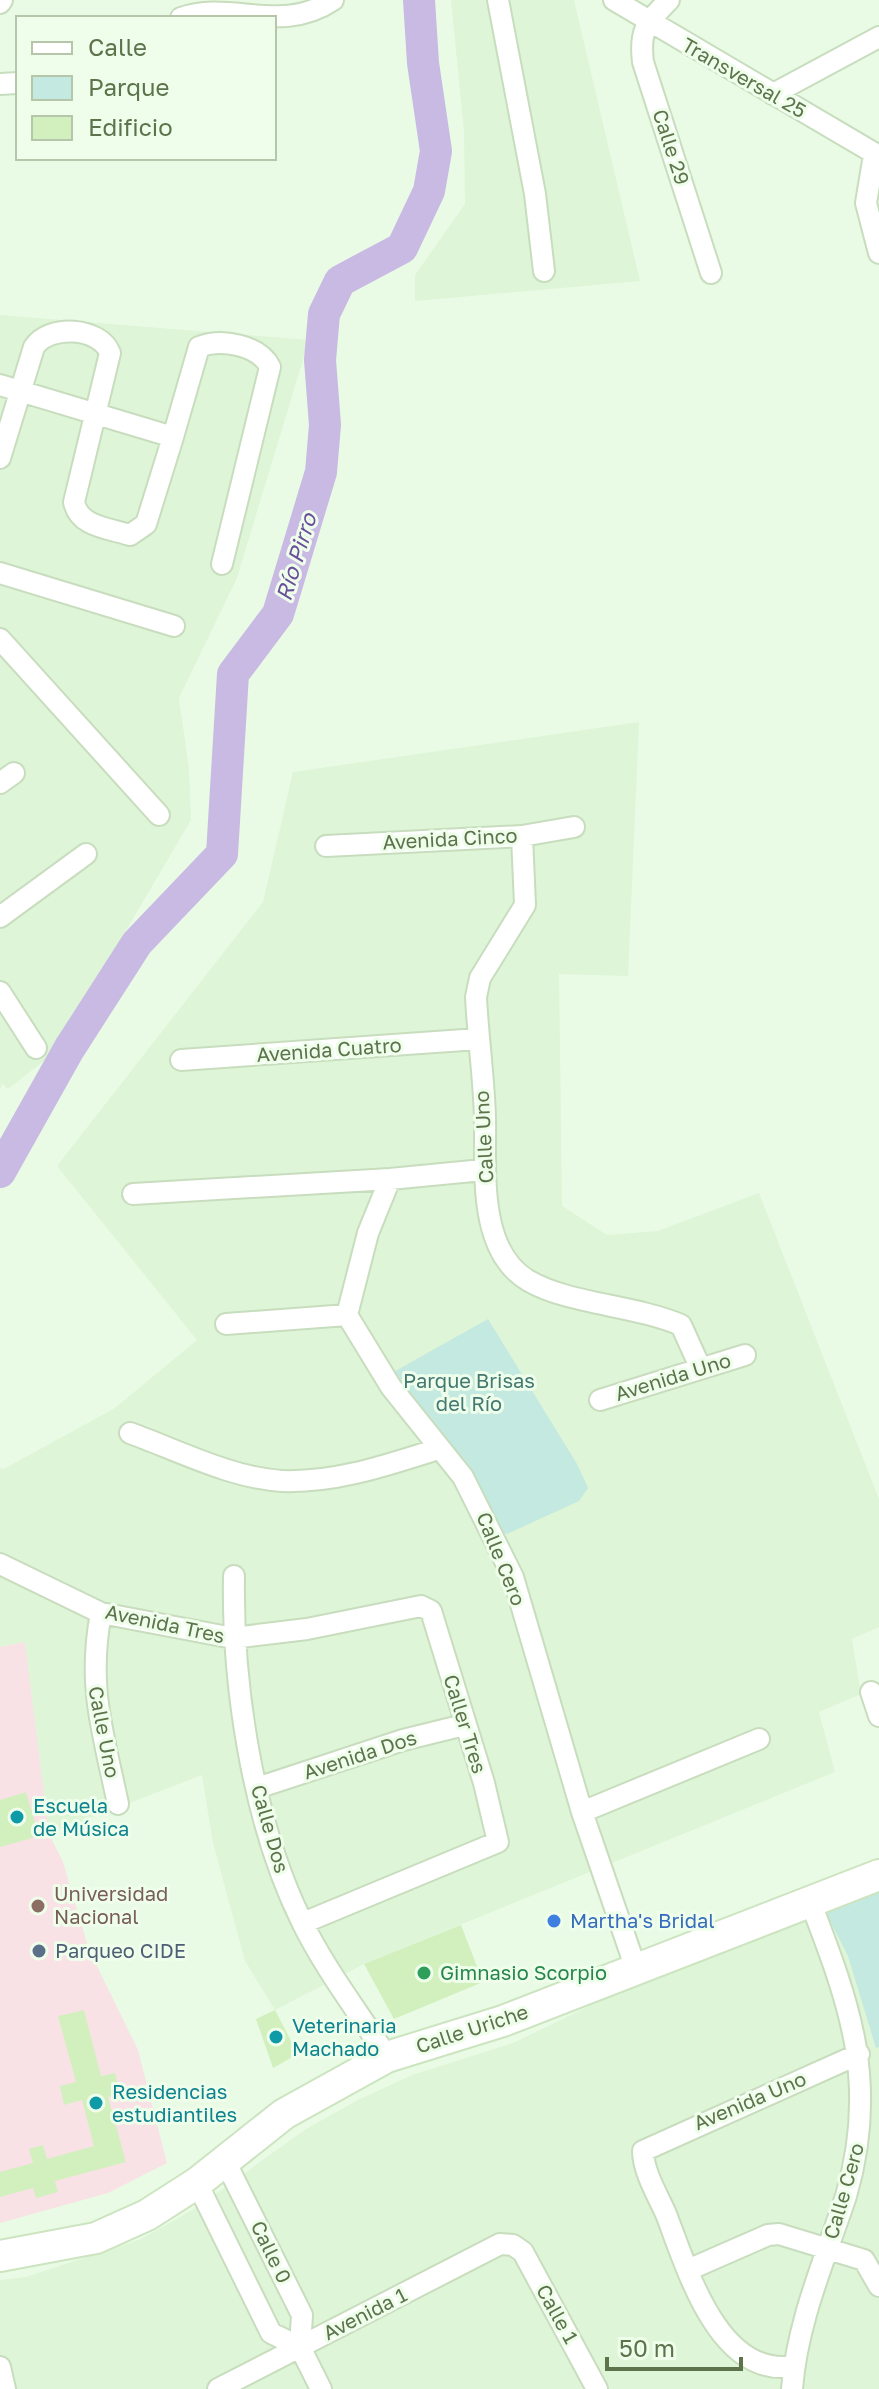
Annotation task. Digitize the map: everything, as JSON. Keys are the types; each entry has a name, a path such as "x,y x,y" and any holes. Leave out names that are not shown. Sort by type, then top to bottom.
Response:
{"main road":[{"name":"Calle Uriche","path":"0,2256 96,2238 147,2215 197,2183 284,2114 387,2057 503,2021 879,1875"}],"street":[{"path":"195,16 215,13 296,16 314,13 333,0"},
{"path":"498,0 535,194 544,271"},
{"name":"Transversal 25","path":"614,0 876,156"},
{"path":"648,22 669,0"},
{"name":"Calle 29","path":"648,22 640,38 643,62 711,273"},
{"path":"773,94 879,37"},
{"path":"876,156 866,203 879,253"},
{"path":"0,458 9,387 40,338 50,333 97,336 106,342 110,353 74,502 76,512 85,521 130,535 146,524 199,347 208,344 249,348 266,360 270,367 222,564"},
{"path":"9,387 173,437"},
{"path":"0,573 174,626"},
{"path":"0,639 159,815"},
{"name":"Avenida Cinco","path":"326,846 522,836 574,827"},
{"name":"Calle Uno","path":"522,836 525,905 480,978 476,997 485,1118 483,1170 494,1234 509,1261 527,1280 552,1292 650,1312 681,1325 700,1367"},
{"path":"0,917 86,854"},
{"path":"0,992 36,1048"},
{"name":"Avenida Cuatro","path":"181,1060 478,1039"},
{"path":"133,1194 390,1179 483,1170"},
{"path":"226,1324 347,1315 368,1233 390,1179"},
{"name":"Calle Cero","path":"347,1315 391,1387 463,1477 513,1577 582,1812 636,1969"},
{"name":"Avenida Uno","path":"600,1400 745,1355"},
{"path":"130,1433 249,1476 281,1481 330,1478 365,1471 438,1449"},
{"name":"Avenida Tres","path":"0,1564 101,1613 233,1638 322,1626 421,1606 431,1611"},
{"name":"Calle Dos","path":"234,1576 233,1638 257,1788 282,1874 303,1923 387,2057"},
{"name":"Caller Tres","path":"303,1923 495,1845 498,1837 431,1611"},
{"name":"Calle Uno","path":"101,1613 93,1655 94,1692 118,1804"},
{"path":"871,1692 879,1716"},
{"name":"Avenida Dos","path":"257,1788 403,1740 464,1725"},
{"path":"582,1812 759,1739"},
{"name":"Calle Cero","path":"792,2389 794,2366 827,2249 847,2194 862,2116 859,2054 848,2001 810,1901"},
{"name":"Avenida Uno","path":"688,2270 643,2151 646,2146 859,2054"},
{"name":"Calle 0","path":"225,2161 302,2315 300,2347 321,2389"},
{"name":"Calle 0","path":"197,2183 271,2333 300,2347"},
{"path":"794,2366 773,2368 750,2358 708,2317 688,2270 768,2235 779,2234 864,2260 879,2286"},
{"name":"Avenida 1","path":"218,2389 500,2244 513,2245"},
{"name":"Calle 1","path":"513,2245 523,2252 596,2388"},
{"path":"0,2367 5,2389"}],"shaded area":[{"path":"451,0 574,0 640,281 415,301 415,275 465,204 464,132"},
{"path":"0,315 309,340 237,578 179,698 189,769 191,820 67,1031 45,1060 8,1089 2,1083 0,1090"},
{"path":"639,722 628,976 559,974 562,1206 607,1235 658,1231 759,1193 879,1499 879,1627 852,1639 861,1694 819,1712 835,1772 364,1964 275,2010 245,1961 213,1843 202,1775 49,1834 25,1642 0,1647 0,1468 4,1469 115,1408 197,1340 57,1166 263,902 293,772"},
{"name":"Universidad Nacional","path":"25,1642 49,1834 63,1862 89,1950 138,2050 167,2163 108,2193 0,2223 0,1647"},
{"path":"879,1877 879,2389 0,2389 0,2280 26,2277 141,2239 196,2208 306,2129 358,2100 412,2075 513,2043 788,1910"}],"green space":[{"name":"Parque Brisas del Río","path":"488,1319 577,1464 588,1488 579,1501 507,1534 501,1533 390,1374"},
{"path":"879,1891 879,2047 876,2048 848,1956 825,1911 843,1901"}],"building":[{"name":"Escuela de Música","path":"26,1792 39,1836 0,1847 0,1800"},
{"name":"Gimnasio Scorpio","path":"461,1925 483,1982 394,2019 364,1964"},
{"name":"Residencias estudiantiles","path":"84,2010 101,2076 115,2073 120,2094 108,2097 126,2162 55,2181 58,2192 36,2198 33,2188 0,2197 0,2172 33,2163 29,2149 43,2145 47,2159 94,2146 82,2100 64,2105 60,2086 76,2082 58,2016"},
{"name":"Veterinaria Machado","path":"275,2010 298,2054 273,2068 256,2019"}],"waterway":[{"name":"Río Pirro","path":"0,1172 69,1049 137,943 222,854 233,674 278,614 321,472 325,425 320,360 324,314 340,281 402,248 429,191 436,151 423,63 419,0"}],"place":[{"name":"Escuela de Música","path":"17,1817"},
{"name":"Universidad Nacional","path":"38,1906"},
{"name":"Martha's Bridal","path":"554,1921"},
{"name":"Parqueo CIDE","path":"39,1951"},
{"name":"Gimnasio Scorpio","path":"424,1973"},
{"name":"Veterinaria Machado","path":"276,2037"},
{"name":"Residencias estudiantiles","path":"96,2103"}]}
